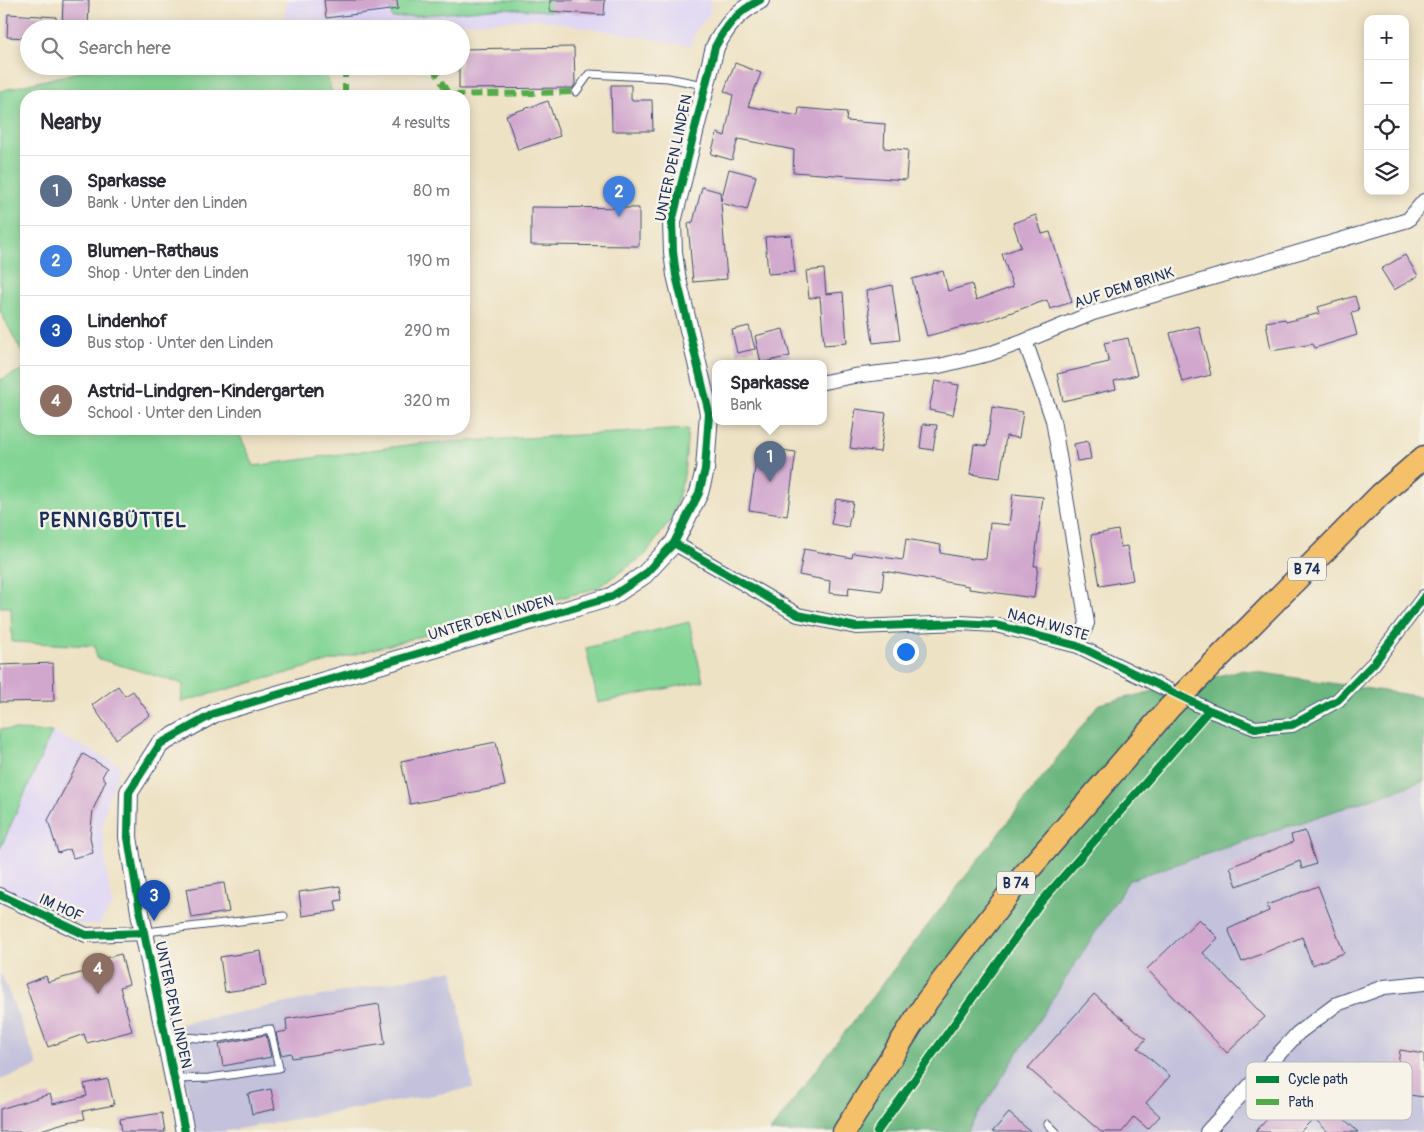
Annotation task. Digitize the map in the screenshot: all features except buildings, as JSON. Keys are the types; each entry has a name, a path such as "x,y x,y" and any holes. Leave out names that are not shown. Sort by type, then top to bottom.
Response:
{"main road":[{"name":"B 74","path":"844,1132 927,1001 1012,890 1170,707 1381,494 1424,457"}],"street":[{"name":"UNTER DEN LINDEN","path":"185,1132 144,933 128,837 129,792 160,744 215,713 611,597 644,576 674,543 699,493 705,470 712,412 676,275 672,222 704,85 715,47 734,8 760,0"},
{"name":"AUF DEM BRINK","path":"827,381 854,376 939,366 989,354 1093,313 1408,220 1424,201"},
{"name":"NACH WISTE","path":"1025,341 1053,420 1087,623 1078,646"},
{"name":"NACH WISTE","path":"674,543 798,615 856,627 960,623 996,625 1078,646 1209,710 1255,728 1292,725 1338,700 1374,663 1424,597"},
{"name":"IM HOF","path":"0,895 86,935 144,933"},
{"path":"1271,1062 1298,1033 1337,1004 1384,987 1424,983"},
{"path":"1207,1132 1246,1090"}],"lane":[{"path":"576,92 589,74 668,78 704,85"},
{"path":"144,933 284,916"},
{"path":"166,1036 214,1040 270,1029 279,1068 209,1078 174,1079"},
{"path":"1048,1124 1056,1132"}],"shaded area":[{"path":"287,0 710,0 710,14 696,30 690,46 537,19 470,23 470,20 284,20"},
{"path":"52,732 121,765 108,799 102,826 112,905 98,925 80,924 0,886 0,849"},
{"path":"1424,781 1424,1132 967,1132 1129,879"},
{"path":"453,970 473,1088 221,1132 195,1132 175,1025"},
{"path":"0,974 38,1066 0,1080"}],"green space":[{"path":"389,0 564,0 563,12 503,8 392,18"},
{"path":"67,75 327,75 331,90 20,90 20,349 0,311 0,91"},
{"path":"20,371 20,435 240,435 254,466 414,444 688,429 684,476 672,518 645,555 597,588 181,702 183,684 96,658 95,646 12,642 11,607 0,607 0,380"},
{"path":"689,622 703,681 598,703 586,648"},
{"path":"1243,670 1424,697 1424,781 1129,880 967,1132 770,1132 811,1076 1099,704"},
{"path":"0,729 52,732 0,849"}],"marked path":[{"path":"345,75 345,90"},
{"path":"437,75 446,90"},
{"path":"470,95 576,92"}],"cycle path":[{"path":"185,1132 141,918 128,837 129,792 160,744 215,713 611,597 644,575 674,543 699,493 705,470 709,413 676,275 672,222 715,47 733,20 745,9 760,0"},
{"path":"674,543 798,615 856,627 960,623 996,625 1078,646 1209,710 1255,728 1292,725 1338,700 1374,663 1424,597"},
{"path":"877,1132 1041,902 1209,710"},
{"path":"0,895 86,935 144,933"}],"place":[{"name":"Blumen-Rathaus","path":"619,217"},
{"name":"Sparkasse","path":"770,482"},
{"name":"Lindenhof","path":"154,921"},
{"name":"Astrid-Lindgren-Kindergarten","path":"98,994"}],"district":[{"name":"PENNIGBÜTTEL","path":"113,520"}]}
